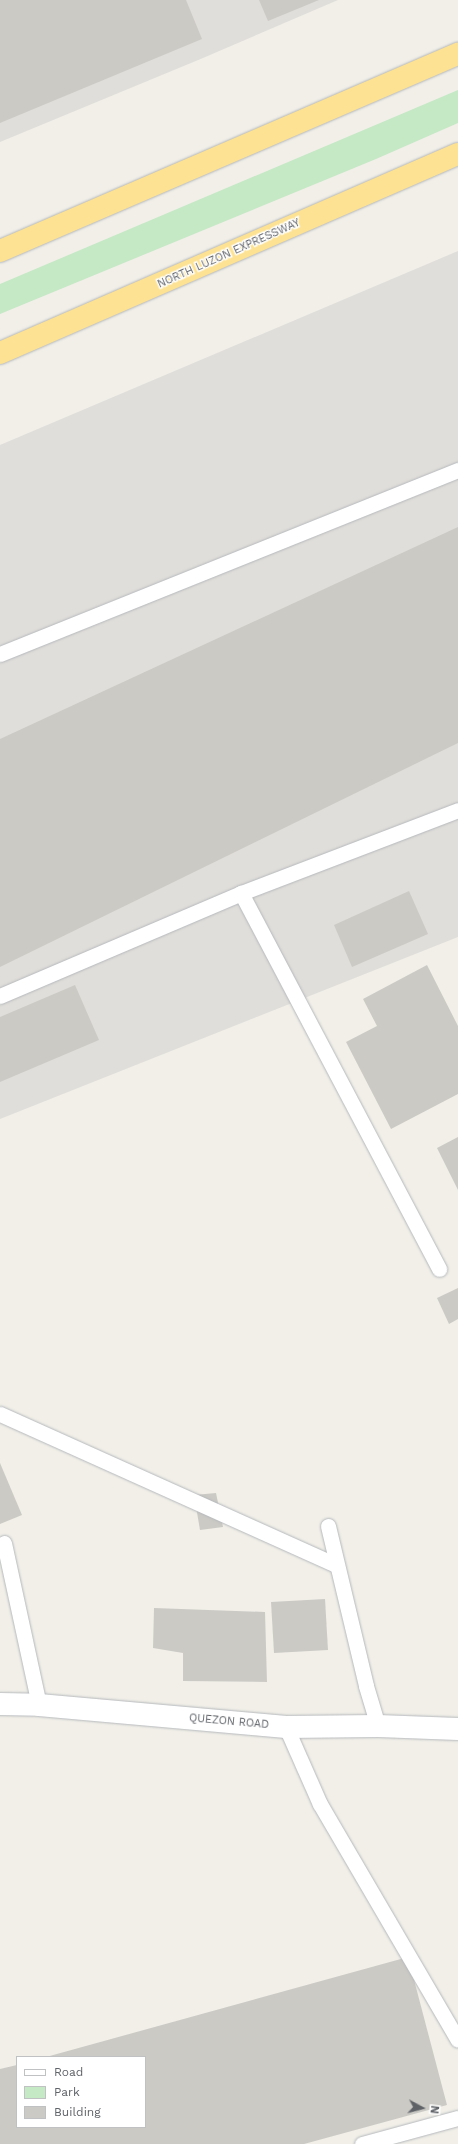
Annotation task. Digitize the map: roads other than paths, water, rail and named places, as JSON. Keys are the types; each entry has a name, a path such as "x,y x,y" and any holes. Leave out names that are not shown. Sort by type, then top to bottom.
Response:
{"highway":[{"path":"0,251 458,54"},
{"name":"NORTH LUZON EXPRESSWAY","path":"0,353 458,154"}],"main road":[{"name":"QUEZON ROAD","path":"0,1704 39,1705 286,1727 378,1726 458,1729"}],"lane":[{"path":"0,654 458,470"},
{"path":"0,996 241,893 458,810"},
{"path":"241,893 439,1269"},
{"path":"0,1414 336,1565"},
{"path":"328,1526 336,1565 378,1726"},
{"path":"4,1543 39,1705"},
{"path":"286,1727 320,1804 458,2040"},
{"path":"362,2144 458,2118"}]}
